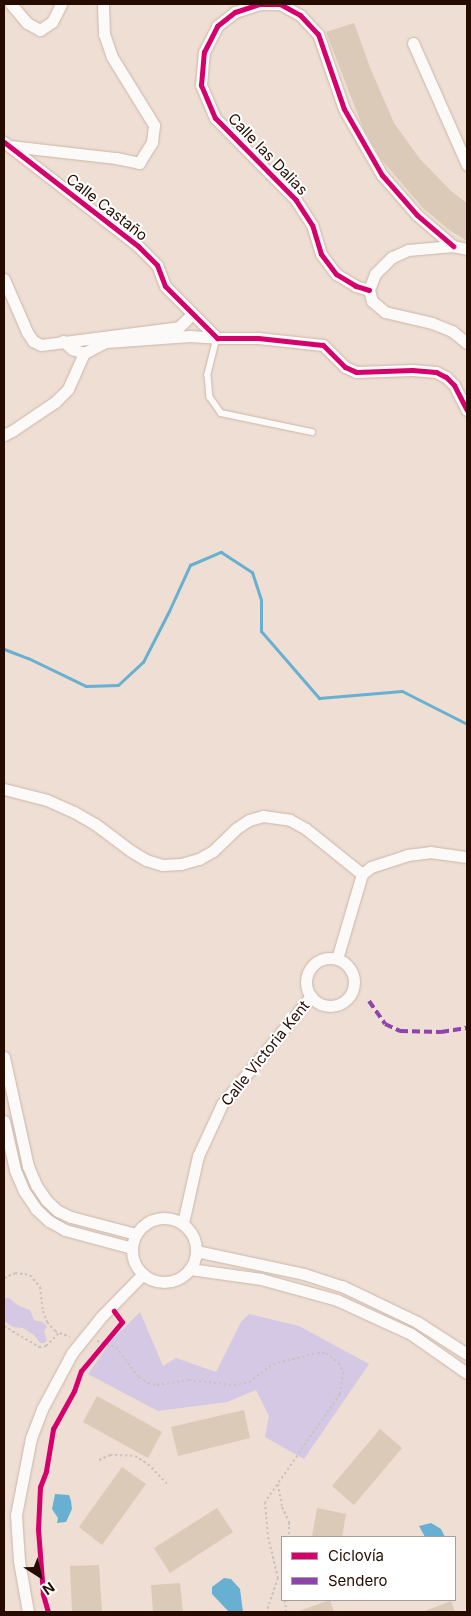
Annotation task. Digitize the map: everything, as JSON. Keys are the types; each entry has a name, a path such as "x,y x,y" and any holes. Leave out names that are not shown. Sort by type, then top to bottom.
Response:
{"street":[{"path":"11,4 27,23 40,30 52,22 61,4"},
{"path":"6,144 116,158 139,163 152,142 154,125 112,57 104,34 103,4"},
{"name":"Calle las Dalias","path":"369,290 356,286 336,274 321,254 312,225 296,200 215,118 201,85 204,52 217,26 235,12 260,4 280,4 300,15 318,34 344,109 382,174 418,215 453,246"},
{"path":"413,43 467,165"},
{"name":"Calle Castaño","path":"6,144 138,246 157,265 165,286 217,338"},
{"path":"467,249 453,246 408,250 392,257 375,274 369,290 372,301 385,312 432,323 452,331 467,343"},
{"path":"4,279 33,341 41,345 179,327 192,314"},
{"path":"4,435 55,402 68,389 84,353 106,342 190,336 258,338 324,345 345,367 356,372 412,370 436,372 446,377 454,385 467,410"},
{"path":"64,341 72,348 84,353"},
{"path":"4,789 47,800 74,812 95,824 131,851 146,860 162,865 181,864 199,859 213,851 237,828 249,820 263,816 284,818 298,824 362,874"},
{"path":"337,959 362,874 371,868 407,855 430,852 467,856"},
{"name":"Calle Victoria Kent","path":"322,959 337,959 349,966 354,979 354,986 348,998 329,1006 322,1004 311,996 306,982 311,968 322,959"},
{"name":"Calle Victoria Kent","path":"183,1223 198,1156 222,1104 311,996"},
{"path":"4,1057 28,1166 36,1185 46,1200 58,1211 72,1217 136,1234"},
{"path":"4,1121 15,1170 24,1191 36,1209 49,1221 65,1230 132,1248"},
{"path":"160,1218 171,1218 183,1223 192,1233 196,1251 190,1269 182,1276 171,1281 156,1281 142,1274 132,1257 132,1248 136,1234 145,1223 160,1218"},
{"path":"196,1251 304,1274 342,1286 417,1322 467,1354"},
{"path":"190,1269 261,1279 336,1300 411,1334 467,1373"},
{"path":"28,1612 20,1569 16,1514 31,1438 42,1410 72,1353 101,1316 142,1274"},
{"path":"4,1512 16,1514"}],"lane":[{"path":"217,338 208,375 210,397 221,413 312,432"}],"path":[{"path":"4,1278 22,1272 36,1280 47,1322 59,1333 46,1346 39,1347 4,1326"},
{"path":"100,1349 110,1337"},
{"path":"84,1338 116,1346 139,1377 148,1383 157,1385 189,1380 234,1385 249,1382 273,1364 317,1353 326,1353 339,1363 344,1372 340,1394 265,1502 268,1537 278,1578 266,1612"},
{"path":"99,1460 110,1455 135,1456 148,1464 169,1486"},
{"path":"278,1484 282,1507 289,1522 288,1536"}],"shaded area":[{"path":"4,1298 9,1298 19,1306 30,1310 34,1320 43,1322 47,1327 44,1331 47,1340 44,1343 40,1343 34,1335 23,1328 13,1327 4,1321"},
{"path":"140,1312 163,1366 176,1358 216,1372 241,1322 249,1314 299,1326 369,1364 304,1459 265,1437 269,1416 256,1390 227,1402 158,1411 88,1374 112,1340"}],"water":[{"path":"55,1494 69,1495 72,1509 66,1522 57,1523 58,1518 52,1509"},
{"path":"431,1523 441,1529 444,1536 424,1536 419,1526"},
{"path":"224,1578 231,1579 240,1589 243,1612 229,1612 212,1594 212,1587"}],"building":[{"path":"354,23 371,70 394,123 420,159 451,191 467,203 467,241 448,229 422,207 381,159 363,128 326,32"},
{"path":"97,1396 162,1432 148,1458 83,1422"},
{"path":"244,1410 250,1438 178,1456 171,1427"},
{"path":"380,1429 402,1448 354,1505 332,1486"},
{"path":"122,1467 146,1484 102,1545 79,1527"},
{"path":"217,1508 233,1532 170,1573 154,1548"},
{"path":"317,1508 346,1514 342,1536 312,1536"},
{"path":"99,1565 102,1612 72,1612 70,1566"},
{"path":"180,1583 183,1612 153,1612 151,1585"},
{"path":"330,1601 334,1612 299,1612"},
{"path":"451,1601 455,1612 425,1612 425,1611"}],"waterway":[{"path":"4,649 28,658 86,686 118,685 143,662 190,565 221,552 252,572 261,600 261,631 319,698 402,691 467,724"}],"marked path":[{"path":"369,1001 385,1024 400,1031 441,1032 467,1028"}],"cycle path":[{"path":"369,290 356,286 336,274 321,254 312,225 296,200 215,118 201,85 204,52 217,26 235,12 260,4 280,4 300,15 318,34 344,109 382,175 417,215 453,246"},
{"path":"4,142 138,246 157,265 165,286 217,338 258,338 323,345 345,367 356,372 412,370 436,372 446,377 454,385 467,410"},
{"path":"48,1612 43,1594 38,1529 40,1487 46,1471 53,1429 74,1391 81,1371 122,1322 114,1311"}]}
